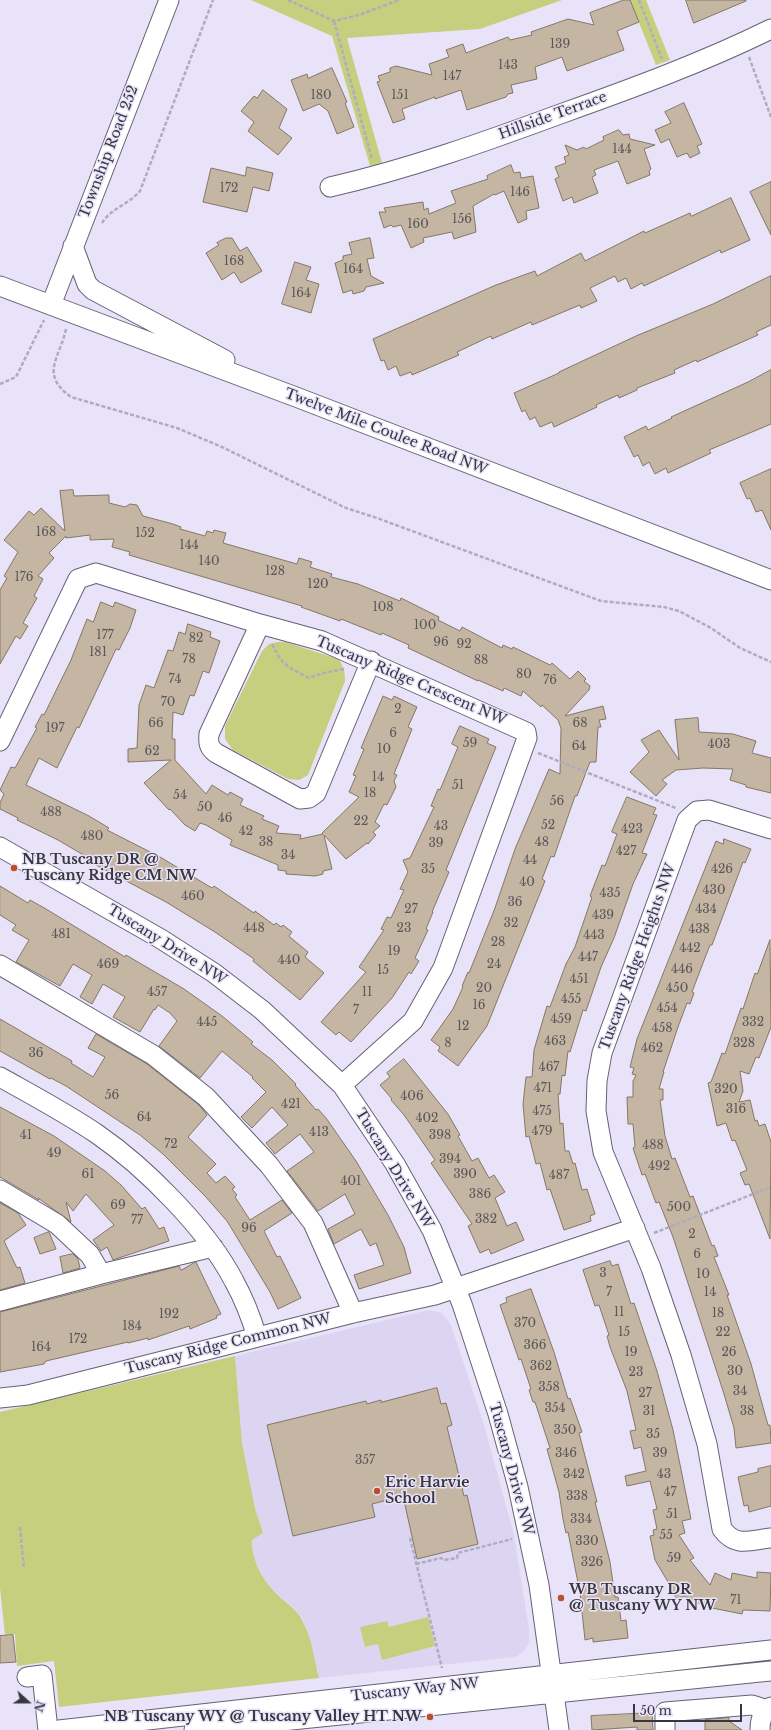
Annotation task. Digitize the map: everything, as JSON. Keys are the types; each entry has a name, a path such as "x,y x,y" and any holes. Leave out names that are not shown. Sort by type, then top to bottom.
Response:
{"street":[{"name":"Township Road 252","path":"51,305 169,0"},
{"name":"Hillside Terrace","path":"330,187 377,176 514,131 622,92 771,29"},
{"path":"73,246 87,284 93,290 296,397"},
{"name":"Twelve Mile Coulee Road NW","path":"0,286 296,397 771,580"},
{"name":"Tuscany Ridge Crescent NW","path":"0,741 78,579 96,573 257,630 322,641 368,669 520,728 526,732 527,738 524,748 443,968 413,1020 342,1085"},
{"path":"257,630 209,734 208,743 211,750 216,753 300,798 309,798 316,793 368,669"},
{"path":"691,815 697,811 709,810 771,829"},
{"name":"Tuscany Ridge Heights NW","path":"691,815 687,820 609,1031 602,1053 597,1081 596,1111 603,1152 637,1233 672,1328 698,1410 707,1444 722,1529 728,1537 735,1541 744,1542 771,1538"},
{"name":"Tuscany Drive NW","path":"0,847 161,939 214,973 262,1010 342,1085 395,1164 432,1230 456,1289 498,1414 518,1487 539,1585 554,1684 559,1730"},
{"path":"0,965 153,1055 206,1097 269,1165 313,1223 353,1313"},
{"path":"0,1077 97,1134 124,1155 166,1193 213,1247 234,1280 248,1310 257,1337"},
{"path":"0,1190 57,1224 90,1254 100,1274"},
{"path":"456,1289 637,1233"},
{"path":"0,1301 100,1274 213,1247"},
{"name":"Tuscany Ridge Common NW","path":"0,1398 28,1395 353,1313 456,1289"},
{"name":"Tuscany Way NW","path":"194,1730 554,1684 771,1650"},
{"name":"Tuscany Way NW","path":"59,1730 554,1684 771,1671"},
{"path":"26,1677 42,1676 48,1730"},
{"path":"665,1730 664,1712 752,1705 769,1709 760,1721 760,1730"}],"path":[{"path":"100,226 107,215 132,201 140,191 213,0"},
{"path":"288,0 334,21 359,15 399,0"},
{"path":"639,0 668,73"},
{"path":"334,21 377,176"},
{"path":"743,42 771,117"},
{"path":"0,384 16,377 51,305"},
{"path":"69,312 54,371 54,380 58,386 71,397 177,428 222,447 346,508 377,518 601,601 664,607 679,611 711,628 740,648 771,662"},
{"path":"257,630 271,642 280,661 284,665 309,678 324,672 344,669 368,669"},
{"path":"524,748 691,815"},
{"path":"637,1233 771,1187"},
{"path":"20,1527 24,1569"},
{"path":"410,1538 442,1668"},
{"path":"416,1564 441,1558 444,1560 457,1558 458,1553 517,1538"}],"shaded area":[{"name":"Eric Harvie School","path":"429,1310 442,1313 451,1325 484,1425 514,1535 529,1629 529,1642 524,1651 516,1657 319,1678 303,1620 296,1610 276,1593 265,1580 254,1560 252,1540 263,1533 255,1508 242,1443 235,1356"}],"green space":[{"path":"251,0 562,0 480,29 347,38 382,163 370,166 332,36"},
{"path":"630,0 646,0 670,60 656,65"},
{"path":"285,642 338,659 342,664 344,672 345,681 308,775 299,780 288,779 233,750 225,739 225,726 262,651 269,644"},
{"path":"235,1356 242,1443 255,1508 263,1533 252,1540 254,1557 260,1572 269,1586 300,1616 310,1641 319,1678 59,1707 54,1661 17,1666 15,1634 5,1635 0,1588 0,1412"},
{"path":"428,1617 435,1646 382,1660 378,1644 365,1647 360,1627 387,1621 389,1627"}],"building":[{"path":"624,0 630,0 639,22 617,31 624,50 567,71 562,57 535,67 537,79 511,85 513,93 508,94 506,97 467,110 461,90 435,99 435,97 402,109 405,119 393,123 377,82 380,81 378,76 390,72 390,68 396,66 432,75 429,64 449,57 446,50 463,44 466,53 508,37 510,40 532,35 531,32 568,19 594,25 590,13"},
{"path":"686,0 746,0 746,1 694,23"},
{"path":"332,68 347,102 345,103 354,127 337,134 328,111 319,104 303,111 291,80 307,74 308,78"},
{"path":"263,90 287,109 279,128 292,138 278,155 248,131 254,122 241,111 254,96 257,98"},
{"path":"684,103 702,144 697,146 700,153 690,158 687,153 677,157 669,139 661,143 655,130 671,123 665,112"},
{"path":"619,130 623,135 629,134 630,139 655,145 644,149 651,169 649,171 650,175 627,184 618,161 594,170 596,175 592,177 598,193 574,203 572,197 563,201 555,179 559,177 555,167 566,163 564,157 569,155 565,145 577,150 584,147 586,149 604,140 603,137"},
{"path":"511,165 514,173 520,172 521,178 533,176 539,208 526,211 527,219 518,223 504,191 495,195 494,194 473,206 476,232 454,239 452,232 423,238 424,242 411,248 401,225 393,227 391,225 384,228 379,212 386,212 384,208 423,202 424,210 428,208 429,214 456,203 451,191 488,179 487,176"},
{"path":"247,167 273,173 269,191 253,187 247,212 203,202 211,168 245,176"},
{"path":"771,182 771,235 750,192"},
{"path":"731,198 750,240 721,253 720,250 644,286 642,283 631,289 626,278 618,282 615,276 590,288 597,301 581,308 580,305 532,325 531,322 492,339 491,336 457,352 459,355 412,375 411,372 400,376 396,366 388,370 384,360 381,361 373,339 496,285 535,271 537,276 581,253 585,261 644,231 645,233 690,213 691,216"},
{"path":"226,238 232,238 240,251 247,247 262,271 241,283 234,272 222,280 206,253 219,245 217,243"},
{"path":"370,238 374,258 367,259 371,276 384,283 366,287 364,291 353,294 352,290 343,293 335,263 343,260 343,256 352,254 349,243"},
{"path":"295,262 311,267 306,280 319,284 311,313 282,304"},
{"path":"771,276 771,325 756,332 758,335 697,362 696,360 674,370 675,373 637,388 637,390 619,398 618,395 596,405 597,407 554,427 552,422 540,427 535,417 530,420 525,410 522,412 514,393 636,336 713,304"},
{"path":"771,370 771,424 709,450 711,453 668,473 666,468 655,474 649,462 643,466 638,455 634,457 624,437 646,426 648,430 672,418 671,417"},
{"path":"771,469 771,530 762,510 756,512 750,498 747,499 740,483"},
{"path":"73,490 74,496 109,495 109,503 125,507 130,504 137,505 143,516 173,524 181,527 180,529 205,536 207,531 213,533 214,530 226,533 223,543 297,564 299,558 312,562 310,567 332,574 331,577 358,584 400,601 401,598 439,617 438,620 460,631 462,627 502,648 503,645 512,649 513,647 550,665 552,663 570,679 578,671 586,679 584,681 590,686 589,690 565,716 603,706 606,719 599,720 601,727 598,727 596,762 590,762 577,796 575,796 554,857 551,856 542,879 545,881 487,1026 458,1066 438,1051 440,1047 431,1040 453,1009 463,987 462,986 468,972 469,973 495,908 515,849 549,769 560,774 561,728 558,720 542,705 541,707 523,691 521,696 504,688 503,691 478,681 408,648 409,645 382,633 381,635 341,619 340,621 301,607 302,606 129,555 130,552 112,547 114,539 90,540 90,535 66,538 66,536 49,553 54,558 38,576 43,579 34,596 37,598 23,623 28,626 20,639 16,636 0,664 0,590 7,578 4,576 18,552 4,540 29,511 34,515 41,508 65,531 60,491"},
{"path":"101,602 113,607 115,602 136,610 130,628 119,650 116,649 79,728 77,727 57,768 39,758 26,785 89,816 109,828 107,830 160,857 212,888 214,886 254,913 255,911 274,925 276,923 281,927 283,925 292,932 289,936 308,952 305,957 324,973 300,1000 253,961 254,959 215,932 166,902 96,865 97,863 58,840 17,820 18,818 0,809 0,803 4,794 0,790 11,767 15,768 37,728 35,727 42,714 44,715 71,660 87,619 93,622"},
{"path":"188,624 211,632 210,637 220,641 209,673 203,671 194,696 190,695 183,715 173,712 172,739 175,739 175,760 206,794 212,785 228,795 230,792 243,799 240,805 264,816 262,819 279,826 276,833 301,835 300,839 323,834 322,833 359,797 349,792 356,776 353,775 364,749 361,748 383,696 392,700 394,696 417,707 408,727 412,729 394,774 397,775 394,781 396,787 387,805 384,804 375,822 380,826 373,832 376,835 368,844 367,843 346,859 324,835 332,869 323,871 323,874 315,876 286,874 286,871 278,870 278,865 230,845 232,840 206,825 200,823 195,831 185,825 144,783 171,760 128,762 128,749 137,748 139,705 146,685 154,688 168,650 173,651 179,632 185,634"},
{"path":"698,718 699,732 733,734 756,741 752,753 771,758 771,793 746,787 746,785 730,780 733,769 703,768 676,770 662,780 667,784 656,796 630,772 649,752 641,740 659,730 679,760 675,720"},
{"path":"460,726 489,739 487,743 496,747 446,870 449,872 432,912 426,929 428,930 415,958 419,961 411,974 409,972 392,998 351,1042 339,1032 336,1035 321,1022 366,972 359,967 384,930 381,929 387,917 391,918 404,890 400,889 408,872 403,860 410,858 434,807 431,806 438,789 440,790 458,747 452,744"},
{"path":"627,797 656,808 653,814 657,815 642,853 647,854 633,884 614,938 601,967 586,1011 583,1010 570,1052 568,1051 565,1076 562,1075 560,1094 558,1094 560,1124 563,1123 565,1151 569,1151 573,1164 575,1163 582,1190 587,1189 595,1214 590,1216 591,1221 564,1230 550,1189 547,1190 540,1163 536,1164 529,1136 526,1137 523,1104 526,1077 532,1077 534,1050 547,1006 550,1007 566,964 575,947 592,897 590,896 602,865 605,866 617,834 612,832"},
{"path":"724,839 751,849 745,863 743,862 712,945 710,945 692,992 694,993 690,1004 687,1003 663,1072 659,1089 663,1089 663,1100 660,1100 665,1136 672,1159 675,1158 690,1197 693,1196 712,1246 714,1245 718,1256 714,1257 729,1295 727,1295 751,1364 768,1425 770,1425 771,1443 736,1448 734,1428 724,1394 673,1237 659,1202 656,1203 645,1174 642,1175 633,1148 635,1147 633,1124 628,1124 627,1097 633,1097 633,1081 636,1075 632,1074 634,1068 630,1067 637,1039 716,841 723,844"},
{"path":"0,886 28,903 30,900 125,957 126,955 184,989 222,1016 253,1042 251,1044 272,1060 296,1084 295,1085 316,1110 318,1109 326,1118 356,1161 388,1215 404,1247 411,1273 359,1289 354,1275 384,1265 376,1243 370,1246 361,1229 334,1244 328,1229 355,1214 345,1194 318,1211 287,1171 314,1152 300,1134 275,1154 266,1143 288,1125 272,1107 252,1128 241,1117 266,1092 252,1078 253,1077 222,1051 200,1078 159,1046 177,1021 170,1013 158,1005 140,1032 113,1017 125,997 103,984 92,1004 80,997 92,975 73,964 60,986 16,962 29,940 12,930 16,925 0,915"},
{"path":"770,940 771,1027 759,1058 756,1057 749,1074 740,1071 743,1091 739,1102 750,1100 755,1121 757,1120 759,1126 765,1124 771,1142 770,1239 749,1184 745,1185 740,1173 747,1170 735,1140 732,1141 726,1123 717,1126 708,1083 711,1082 722,1053 725,1054 741,1008 743,1009 755,973 757,974"},
{"path":"0,1019 72,1061 71,1063 93,1077 105,1057 88,1048 96,1034 147,1064 199,1105 207,1115 188,1137 216,1164 207,1173 216,1183 225,1176 235,1187 232,1189 237,1195 235,1197 250,1220 282,1200 292,1213 264,1231 277,1257 280,1256 301,1298 278,1309 270,1292 227,1221 205,1196 163,1154 140,1135 66,1086 51,1078 50,1079 0,1051"},
{"path":"404,1059 448,1114 472,1161 478,1158 489,1178 494,1175 505,1192 495,1198 507,1226 516,1222 524,1240 491,1254 489,1249 480,1253 468,1226 472,1224 431,1163 435,1160 404,1115 380,1085 390,1077 387,1073"},
{"path":"0,1107 54,1136 105,1171 121,1185 142,1209 145,1207 159,1229 164,1227 169,1241 113,1260 107,1247 101,1251 93,1240 114,1225 86,1194 73,1211 66,1202 71,1222 38,1198 39,1200 0,1177"},
{"path":"0,1203 18,1213 26,1225 4,1241 17,1268 20,1267 25,1283 0,1290"},
{"path":"49,1232 56,1249 40,1254 34,1238"},
{"path":"73,1254 78,1259 80,1268 63,1273 60,1257"},
{"path":"610,1261 612,1266 618,1264 631,1304 634,1303 657,1371 673,1430 691,1519 682,1521 685,1533 679,1535 694,1558 690,1560 710,1585 715,1573 731,1580 732,1573 757,1578 757,1572 771,1573 770,1611 743,1610 742,1614 707,1607 684,1596 678,1600 669,1588 671,1587 655,1560 650,1536 654,1535 653,1530 657,1529 653,1510 657,1509 650,1481 627,1486 625,1476 646,1471 641,1447 634,1449 630,1431 636,1430 627,1391 610,1347 607,1336 609,1335 599,1305 595,1306 583,1270"},
{"path":"196,1262 221,1314 216,1316 217,1318 190,1329 189,1326 148,1340 148,1338 128,1342 46,1361 44,1364 0,1372 0,1312 179,1266 181,1270"},
{"path":"531,1289 554,1352 568,1399 570,1398 582,1432 579,1433 597,1502 595,1502 610,1562 615,1597 618,1597 621,1621 626,1620 628,1638 593,1642 593,1638 585,1640 580,1593 568,1532 566,1533 563,1519 559,1492 547,1449 550,1448 535,1402 533,1402 529,1390 531,1389 521,1359 519,1360 500,1305 507,1302 506,1298"},
{"path":"437,1388 441,1404 446,1403 452,1425 447,1427 464,1496 467,1495 478,1544 417,1559 403,1496 372,1504 375,1517 293,1536 267,1425 366,1401 367,1404 381,1400 381,1402"},
{"path":"771,1466 771,1506 749,1512 748,1505 744,1506 738,1477 758,1472 758,1469"},
{"path":"13,1635 16,1662 0,1663 0,1636"},
{"path":"652,1713 653,1730 637,1730 637,1727 592,1730 591,1716"},
{"path":"729,1718 729,1721 742,1730 705,1730 705,1720"}],"place":[{"name":"NB Tuscany DR @ Tuscany Ridge CM NW","path":"14,868"},
{"name":"Eric Harvie School","path":"377,1491"},
{"name":"WB Tuscany DR @ Tuscany WY NW","path":"561,1598"},
{"name":"NB Tuscany WY @ Tuscany Valley HT NW","path":"430,1717"}]}
